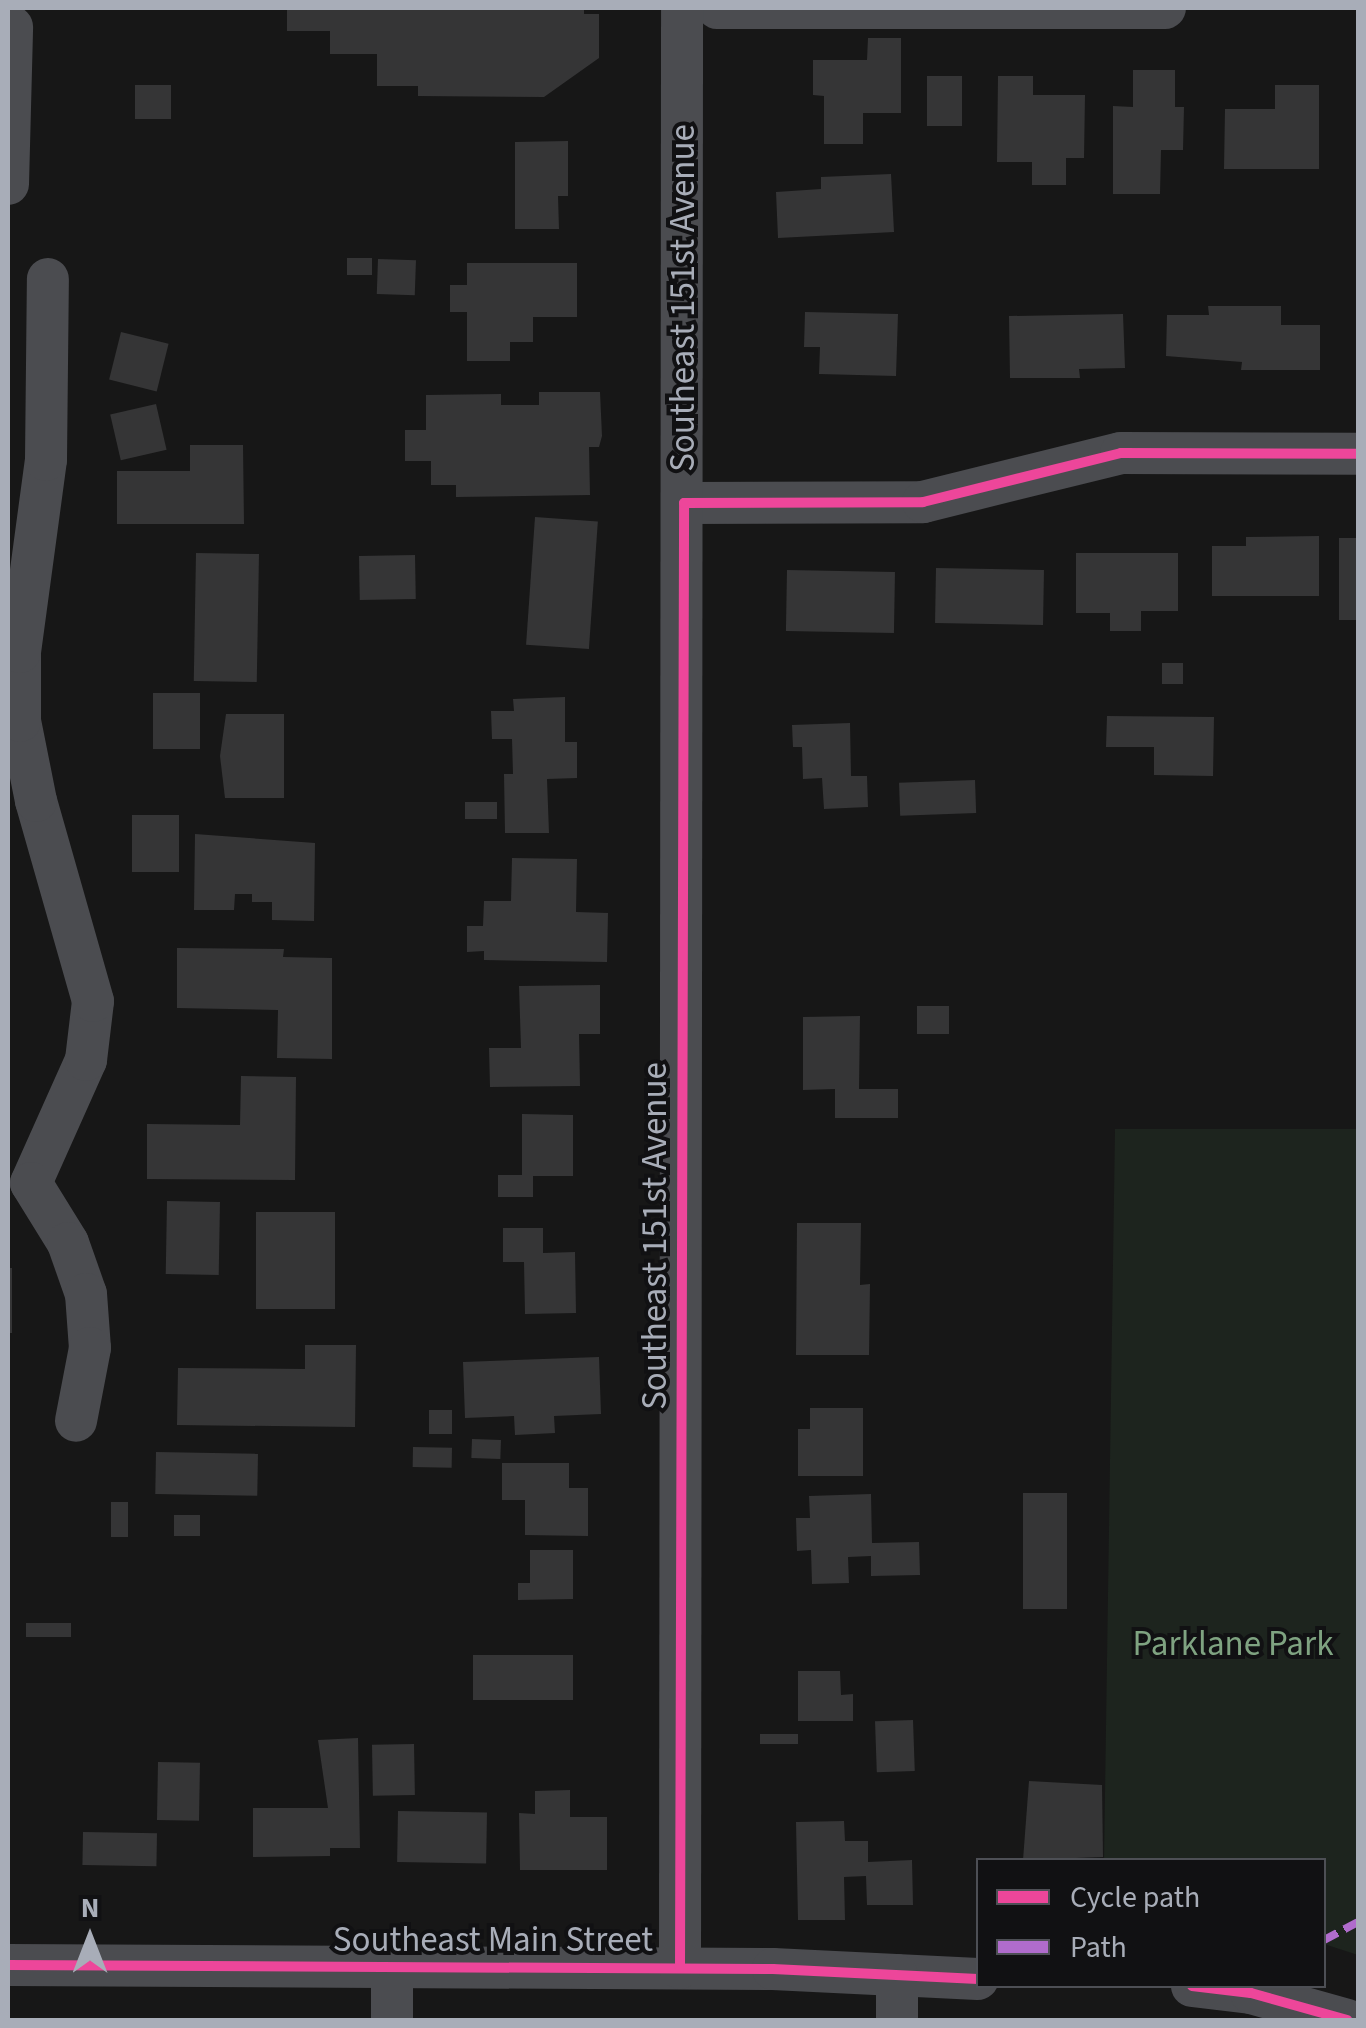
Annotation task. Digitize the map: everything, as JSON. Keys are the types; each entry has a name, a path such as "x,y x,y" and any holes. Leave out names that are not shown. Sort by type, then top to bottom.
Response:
{"street":[{"name":"Southeast 151st Avenue","path":"680,1968 682,8"},
{"path":"717,8 1164,8"},
{"path":"8,184 12,27"},
{"path":"48,279 46,460 20,652 20,721 40,817 93,1001 86,1060 19,1183 68,1243 86,1294 90,1348 76,1421"},
{"path":"684,503 922,502 1121,453 1358,454"},
{"name":"Southeast Main Street","path":"8,1965 680,1968 976,1979"},
{"path":"392,1967 392,2020"},
{"path":"896,2020 897,1975"},
{"path":"1209,1988 1252,1993 1347,2020"}],"green space":[{"name":"Parklane Park","path":"1115,1129 1358,1129 1358,1955 1326,1945 1326,1858 1104,1858"}],"building":[{"path":"287,8 584,8 584,14 599,14 599,58 544,97 418,96 418,86 377,86 377,54 330,54 330,31 287,31"},
{"path":"868,38 901,38 901,113 863,113 863,144 824,144 824,96 813,95 813,60 867,60"},
{"path":"1133,70 1175,70 1175,107 1184,107 1183,150 1161,150 1160,194 1113,194 1113,106 1133,107"},
{"path":"927,76 962,76 962,126 927,126"},
{"path":"998,76 1033,76 1033,95 1085,95 1084,158 1066,158 1066,185 1032,185 1032,162 997,162"},
{"path":"135,85 171,85 171,119 135,119"},
{"path":"1275,85 1319,85 1319,169 1224,169 1225,109 1275,109"},
{"path":"568,141 568,196 558,196 559,229 515,229 515,142"},
{"path":"891,174 894,232 778,238 776,192 821,189 821,177"},
{"path":"347,258 372,258 372,275 347,275"},
{"path":"378,259 416,260 415,295 377,294"},
{"path":"467,263 577,263 577,317 533,317 533,342 510,342 510,361 467,361 467,312 450,312 450,285 467,285"},
{"path":"1208,306 1281,306 1281,325 1320,325 1320,370 1241,370 1242,362 1166,356 1167,315 1209,315"},
{"path":"805,312 898,314 896,376 819,374 820,347 804,347"},
{"path":"1123,314 1125,368 1079,369 1080,378 1010,378 1009,316"},
{"path":"121,332 169,344 157,391 109,380"},
{"path":"539,392 600,392 602,436 599,447 589,447 590,495 456,497 456,485 431,485 431,461 405,461 405,430 426,430 426,395 501,394 501,405 539,405"},
{"path":"156,404 167,450 121,460 110,415"},
{"path":"190,445 243,445 244,524 117,524 117,471 190,471"},
{"path":"535,517 598,521 589,649 526,645"},
{"path":"1319,536 1319,596 1212,596 1212,546 1246,546 1246,537"},
{"path":"1339,538 1358,538 1358,620 1339,620"},
{"path":"196,553 259,554 257,682 194,681"},
{"path":"1076,553 1178,553 1178,611 1141,611 1141,631 1110,631 1110,613 1076,613"},
{"path":"415,555 416,599 360,600 359,556"},
{"path":"936,568 1044,570 1043,625 935,623"},
{"path":"787,570 895,572 894,633 786,631"},
{"path":"1162,663 1183,663 1183,684 1162,684"},
{"path":"153,693 200,693 200,749 153,749"},
{"path":"565,697 565,742 577,742 577,778 547,779 549,833 505,833 504,774 513,774 512,739 492,739 491,711 514,711 513,699"},
{"path":"226,714 284,714 284,798 225,798 220,756"},
{"path":"1107,716 1214,717 1213,776 1154,775 1154,747 1106,747"},
{"path":"850,723 851,776 867,776 868,807 824,809 822,778 803,779 802,747 793,747 792,725"},
{"path":"975,780 976,813 900,816 899,783"},
{"path":"465,802 497,802 497,819 465,819"},
{"path":"132,815 179,815 179,872 132,872"},
{"path":"195,834 315,843 314,921 272,920 272,902 252,902 252,894 235,894 234,910 194,910"},
{"path":"512,858 577,859 576,912 608,913 607,962 484,960 484,951 467,952 467,926 483,926 484,901 511,901"},
{"path":"177,948 284,949 283,957 332,958 332,1059 277,1058 278,1010 177,1008"},
{"path":"600,985 600,1034 579,1034 580,1086 490,1087 489,1048 521,1048 519,986"},
{"path":"917,1006 949,1006 949,1034 917,1034"},
{"path":"860,1016 859,1089 898,1089 898,1118 835,1118 835,1089 803,1090 803,1017"},
{"path":"241,1076 296,1077 295,1180 147,1179 147,1124 240,1125"},
{"path":"522,1114 573,1115 573,1176 533,1176 533,1197 498,1197 498,1175 522,1175"},
{"path":"167,1201 220,1202 219,1275 166,1274"},
{"path":"256,1212 335,1212 335,1309 256,1309"},
{"path":"797,1223 861,1223 860,1285 870,1284 869,1355 796,1355"},
{"path":"503,1228 543,1228 543,1253 575,1252 576,1313 525,1314 524,1262 503,1262"},
{"path":"8,1268 12,1268 12,1333 8,1333"},
{"path":"305,1345 356,1345 355,1427 177,1425 178,1368 305,1369"},
{"path":"599,1357 601,1414 554,1416 555,1433 515,1435 514,1416 465,1418 463,1362"},
{"path":"810,1408 863,1408 863,1476 798,1476 798,1429 810,1429"},
{"path":"429,1410 452,1410 452,1434 429,1434"},
{"path":"472,1439 501,1440 500,1459 471,1458"},
{"path":"413,1447 452,1448 452,1468 413,1467"},
{"path":"156,1452 258,1454 257,1496 155,1494"},
{"path":"502,1463 569,1463 569,1488 588,1488 588,1536 525,1535 525,1500 502,1500"},
{"path":"1023,1493 1067,1493 1067,1609 1023,1609"},
{"path":"871,1494 872,1543 919,1542 920,1575 871,1576 871,1556 848,1557 849,1583 812,1584 811,1550 797,1551 796,1518 810,1518 809,1496"},
{"path":"111,1502 128,1502 128,1537 111,1537"},
{"path":"174,1515 200,1515 200,1536 174,1536"},
{"path":"530,1550 573,1550 573,1599 518,1600 518,1583 530,1583"},
{"path":"26,1623 71,1623 71,1637 26,1637"},
{"path":"473,1655 573,1655 573,1700 473,1700"},
{"path":"798,1671 840,1671 841,1695 853,1694 853,1721 798,1721"},
{"path":"913,1720 915,1771 877,1772 875,1721"},
{"path":"760,1734 798,1734 798,1744 760,1744"},
{"path":"358,1738 360,1848 330,1848 330,1856 253,1857 253,1808 328,1808 318,1740"},
{"path":"414,1744 415,1795 373,1796 372,1745"},
{"path":"158,1762 200,1763 199,1821 157,1820"},
{"path":"1029,1781 1102,1785 1103,1857 1023,1858"},
{"path":"570,1790 570,1817 607,1817 607,1870 520,1870 519,1813 535,1814 535,1791"},
{"path":"398,1811 487,1813 486,1864 397,1862"},
{"path":"844,1821 845,1841 868,1841 868,1862 912,1860 913,1905 867,1905 866,1876 844,1877 845,1920 798,1920 796,1822"},
{"path":"83,1832 157,1833 156,1866 82,1865"}],"marked path":[{"path":"1326,1939 1358,1922"}],"cycle path":[{"path":"680,1968 684,503 923,502 1121,453 1358,454"},
{"path":"8,1965 773,1969 976,1979"},
{"path":"1209,1988 1251,1993 1347,2020"}]}
